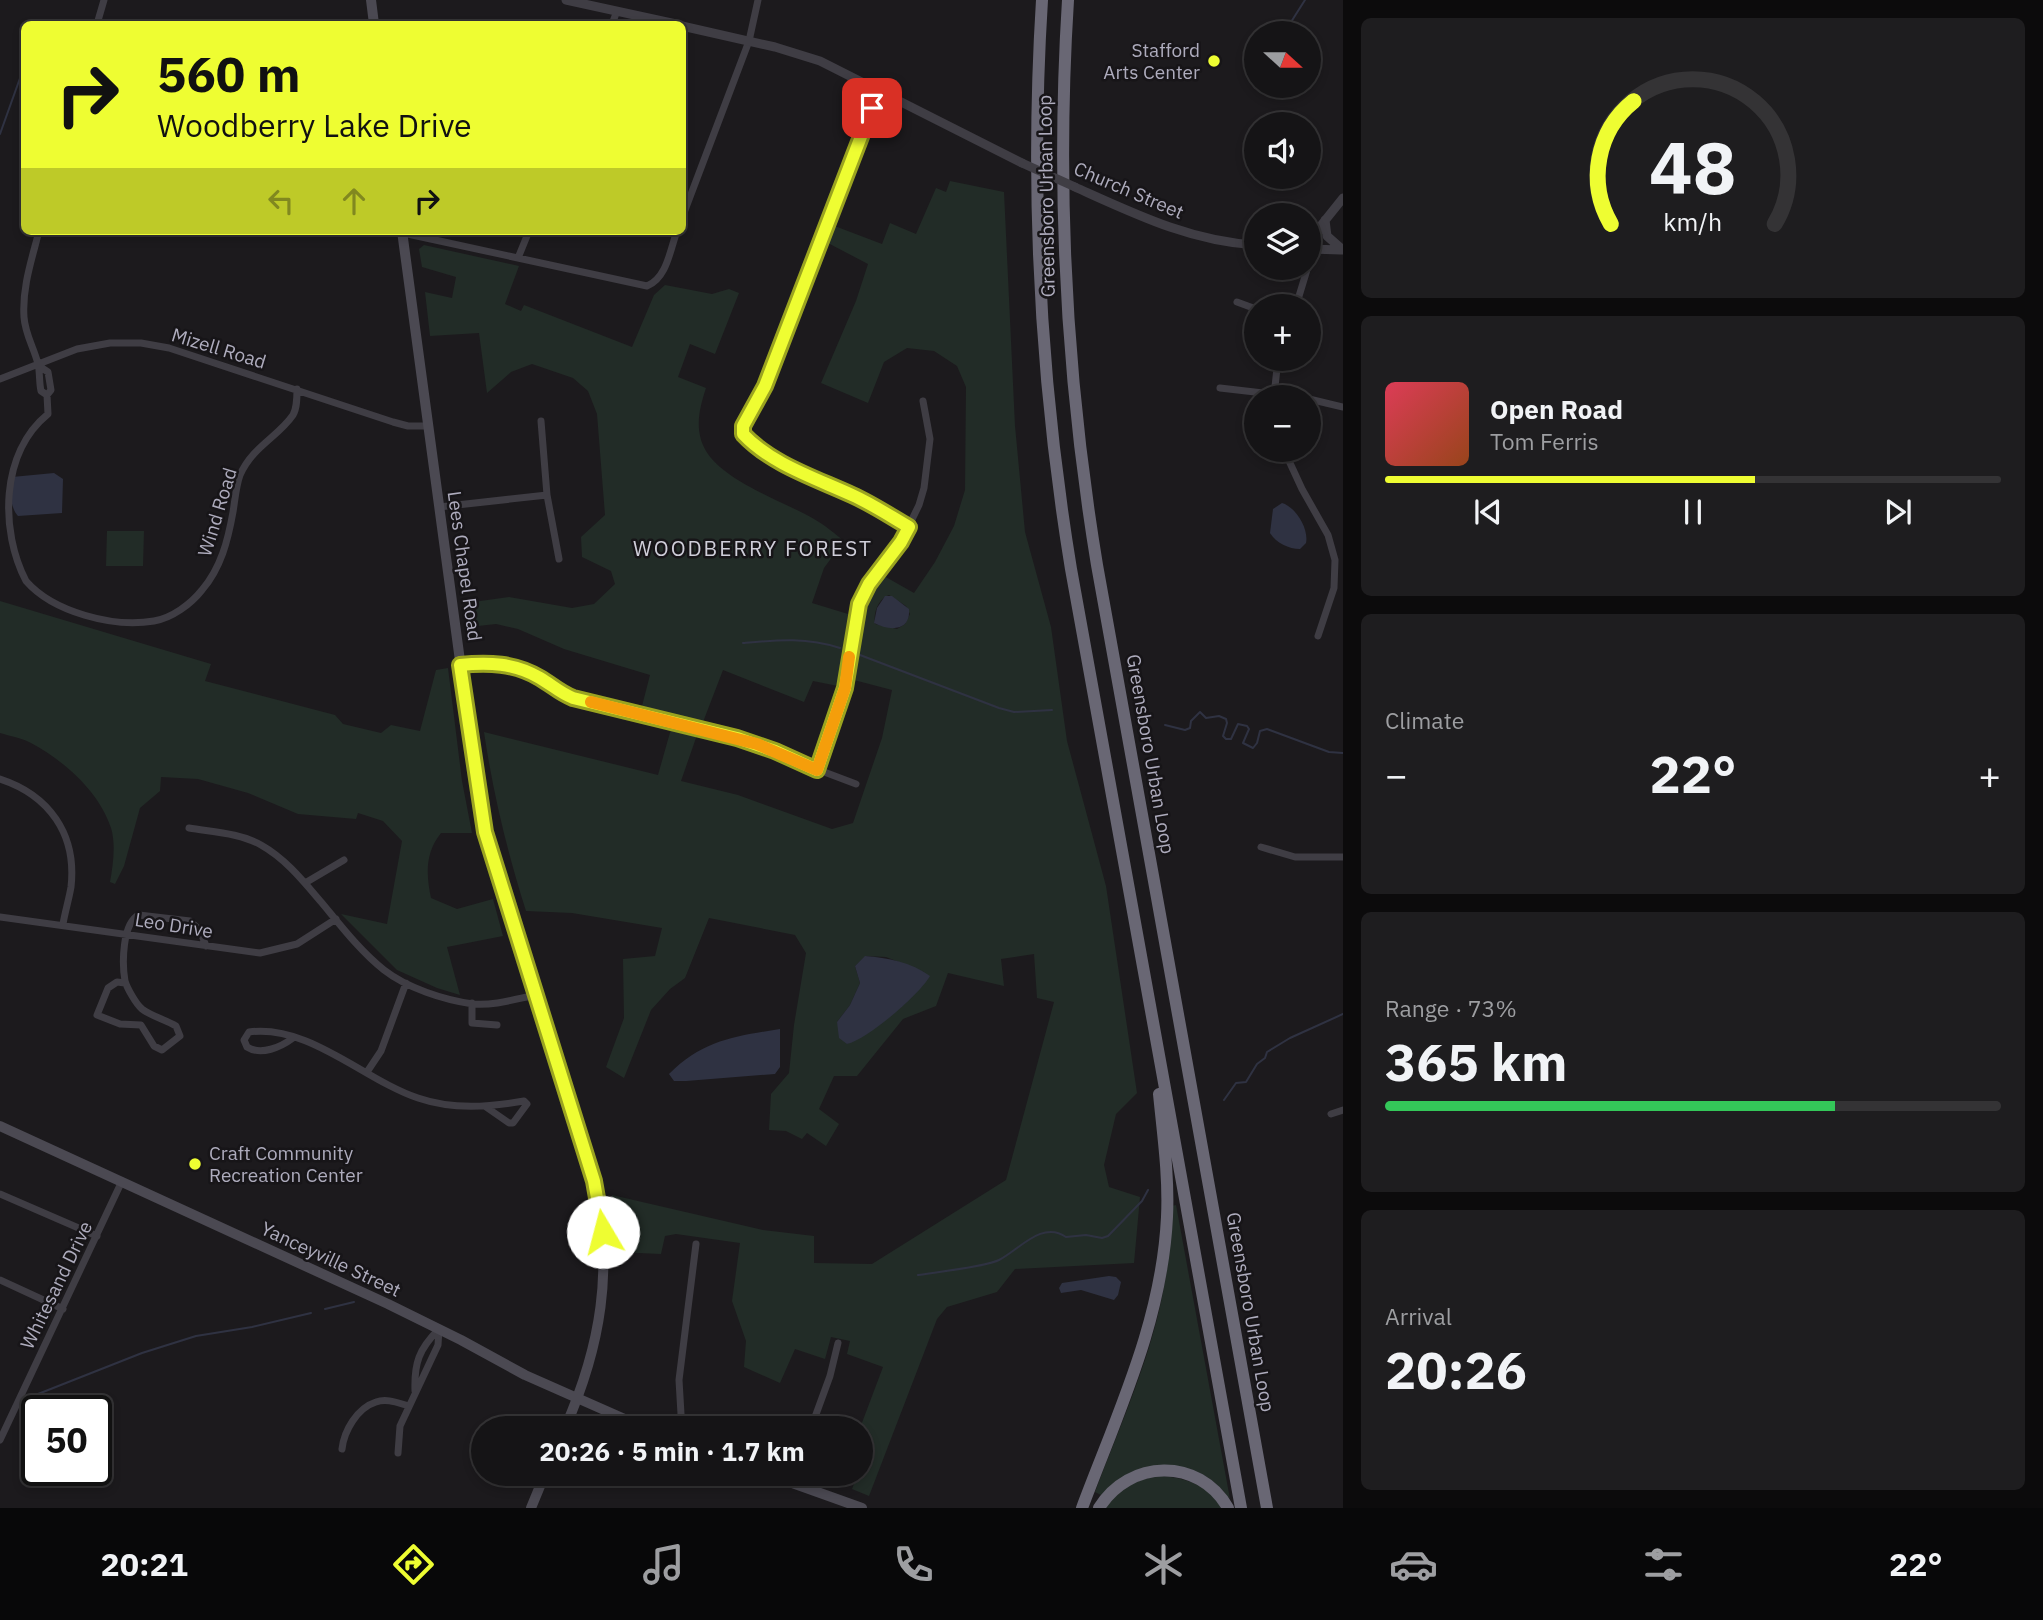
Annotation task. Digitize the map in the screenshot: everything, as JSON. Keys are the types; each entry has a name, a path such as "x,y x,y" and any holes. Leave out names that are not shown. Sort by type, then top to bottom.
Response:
{"highway":[{"path":"1034,0 1038,87"},
{"name":"Greensboro Urban Loop","path":"1042,0 1038,87 1038,257 1051,426 1071,569 1241,1508"},
{"name":"Greensboro Urban Loop","path":"1068,0 1063,124 1064,244 1071,363 1083,471 1100,579 1267,1508"},
{"path":"1082,1508 1147,1337 1164,1254 1167,1180 1149,997"},
{"path":"1099,1508 1112,1491 1126,1480 1159,1470 1185,1472 1201,1479 1215,1490 1228,1508"}],"main road":[{"path":"371,0 374,21"},
{"name":"Lees Chapel Road","path":"403,235 460,665 485,832 594,1181 603,1232 601,1312 591,1360 570,1416"},
{"name":"Yanceyville Street","path":"0,1126 439,1329 517,1371 617,1416"},
{"path":"531,1508 540,1486"},
{"path":"811,1486 862,1508"}],"street":[{"path":"98,21 104,0"},
{"path":"566,0 662,21"},
{"path":"686,207 749,41 758,0"},
{"path":"613,21 617,11"},
{"name":"Church Street","path":"686,27 820,61 1022,163 1147,220 1217,241 1244,244"},
{"path":"879,90 765,386 743,426 743,434 755,447 772,457 856,497 909,527"},
{"path":"1321,222 1343,198"},
{"path":"1321,226 1325,218"},
{"path":"1325,218 1327,236 1343,250"},
{"name":"Wind Road","path":"38,235 26,281 24,317 39,366 37,374 41,391 47,395 48,414 34,426 19,449 1,492 0,514 10,555 26,581 64,608 96,618 153,621 187,605 212,578 227,541 240,476 256,451 293,414 297,389"},
{"path":"416,235 647,286 655,283 661,276 676,235"},
{"path":"518,258 527,235"},
{"path":"1321,250 1343,250"},
{"path":"1237,302 1244,305"},
{"name":"Mizell Road","path":"0,379 77,349 110,343 141,343 169,348 400,424 428,426"},
{"path":"1220,388 1244,391"},
{"path":"817,770 845,688 859,604 869,584 901,542 919,505 927,474 930,439 923,401"},
{"path":"1321,402 1343,407"},
{"path":"541,421 547,495 559,559"},
{"path":"1290,462 1328,535 1335,560 1335,588 1318,636"},
{"path":"439,507 547,495"},
{"path":"460,665 492,663 516,667 573,698 737,738 856,784"},
{"path":"0,779 33,794 50,808 64,832 71,859 71,886 63,924"},
{"path":"189,828 259,844 277,855 378,965 406,983 440,996 472,1003 503,1002 536,995"},
{"path":"1261,847 1295,857 1343,857"},
{"path":"305,883 344,860"},
{"path":"125,983 117,982 108,988 97,1015 120,1024 141,1025 154,1046 162,1050 180,1036 176,1026 141,1009 125,983 124,955 128,925 139,915 190,921 200,930 206,946"},
{"name":"Leo Drive","path":"0,917 249,952 280,950 309,939 336,919"},
{"path":"367,1072 381,1051 406,983"},
{"path":"472,1003 472,1023 497,1025"},
{"path":"133,1023 141,1014 141,1009"},
{"path":"293,1038 280,1047 256,1051 247,1047 244,1040 249,1032 267,1030 293,1038 328,1050 421,1099 449,1105 486,1107 524,1101 527,1104 513,1123 486,1107"},
{"path":"1331,1114 1343,1110"},
{"name":"Whitesand Drive","path":"0,1440 122,1181"},
{"path":"0,1194 97,1236"},
{"path":"680,1416 679,1380 696,1244"},
{"path":"0,1280 63,1309"},
{"path":"415,1392 415,1368 427,1340 439,1329"},
{"path":"398,1453 400,1426 438,1345 439,1329"},
{"path":"815,1416 830,1376 838,1343"},
{"path":"419,1358 429,1363"},
{"path":"342,1449 344,1435 367,1407 377,1401 391,1400 409,1406"}],"shaded area":[{"path":"950,181 1004,192 1015,426 1025,532 1051,627 1067,741 1106,886 1137,1093 1116,1114 1104,1165 1109,1187 1140,1197 1134,1263 1015,1269 997,1292 947,1307 937,1319 873,1486 873,1416 865,1416 883,1367 847,1354 850,1341 831,1337 825,1359 795,1349 780,1383 744,1367 746,1341 732,1301 740,1243 676,1234 665,1236 661,1254 617,1252 612,1195 763,1230 814,1236 814,1263 872,1264 1006,1180 1054,1002 1037,998 1034,954 1001,959 1004,986 948,973 936,1006 903,1019 857,1076 834,1076 819,1109 839,1124 826,1146 807,1133 802,1139 786,1131 769,1130 771,1094 789,1073 806,953 795,935 709,918 685,978 670,989 651,1010 624,1078 606,1067 624,1018 623,959 655,956 662,928 572,913 526,911 501,822 484,732 658,775 671,729 697,735 681,781 738,795 832,829 853,823 882,738 892,690 854,680 865,614 884,576 914,593 935,562 954,526 965,490 966,387 957,366 934,351 907,348 884,362 868,403 821,383 856,301 868,264 826,242 832,225 882,244 890,223 916,234 936,188 946,192","holes":["889,595 906,606 910,614 905,624 897,629 875,624 877,607","866,956 886,957 924,972 868,1033 847,1044 837,1022 850,1005 860,983 855,966"]},
{"path":"424,245 519,266 505,304 521,311 524,305 632,347 654,295 665,285 712,294 729,289 739,293 715,354 690,344 678,377 706,388 699,428 702,443 715,462 740,481 818,521 844,541 824,568 812,603 848,614 838,686 813,681 804,702 723,670 703,722 642,706 650,675 564,649 518,629 496,624 469,627 466,603 509,597 572,608 594,604 615,584 611,571 582,557 581,537 605,515 597,414 588,391 573,378 532,364 511,372 487,393 479,333 430,336 425,292 452,298 456,277 422,267 419,249"},
{"path":"107,531 144,531 143,566 106,566"},
{"path":"0,601 211,664 205,681 335,715 343,724 381,733 391,725 420,731 436,670 448,668 462,781 472,833 441,833 429,856 428,881 431,898 457,909 493,899 503,936 447,947 460,995 397,970 341,914 387,924 402,841 383,821 358,813 356,819 298,814 248,793 198,779 161,777 160,791 140,808 124,866 115,884 110,882 114,855 113,834 98,802 79,778 56,759 27,741 0,733"},
{"path":"1176,1205 1230,1499 1207,1477 1175,1466 1153,1466 1132,1472 1103,1496 1095,1492 1135,1388 1160,1308 1168,1262 1171,1206"},
{"path":"1162,1476 1204,1488 1221,1508 1106,1508 1130,1485"},
{"path":"853,1486 873,1486 869,1496 852,1489"}],"water":[{"path":"54,473 63,479 62,513 18,516 11,498 12,477"},
{"path":"1282,503 1297,514 1303,525 1306,543 1300,549 1283,545 1270,533 1273,509"},
{"path":"885,596 892,596 909,609 909,617 903,626 892,628 874,623 877,608"},
{"path":"865,956 899,961 930,976 892,1015 867,1034 847,1044 839,1038 837,1022 850,1005 860,983 855,966"},
{"path":"780,1029 780,1067 775,1074 674,1081 669,1074 694,1054 721,1041"},
{"path":"1116,1277 1121,1282 1114,1300 1081,1290 1061,1293 1059,1288 1062,1283"}],"waterway":[{"path":"1292,21 1305,0"},
{"path":"0,134 21,75"},
{"path":"743,643 803,641 840,648"},
{"path":"860,655 999,708 1014,712 1052,710"},
{"path":"1165,725 1185,730 1190,728 1191,721 1200,712 1206,718 1219,716 1226,719 1223,736 1226,739 1231,739 1238,724 1247,726 1249,729 1243,743 1253,748 1260,731 1267,729 1329,752 1343,753"},
{"path":"1224,1100 1236,1083 1246,1082 1267,1052 1290,1038 1343,1014"},
{"path":"918,1275 992,1263 1031,1238 1048,1232 1066,1237 1108,1236 1142,1201 1148,1190"},
{"path":"325,1309 354,1302"},
{"path":"37,1395 142,1353 196,1336 252,1327 311,1313"}],"slow traffic":[{"path":"591,702 757,744 817,770 845,688 849,657"}],"place":[{"name":"Stafford Arts Center","path":"1214,61"},
{"name":"Craft Community Recreation Center","path":"195,1164"}],"district":[{"name":"WOODBERRY FOREST","path":"753,548"}],"route":[{"path":"603,1232 594,1181 485,832 460,665 492,663 516,667 573,698 737,738 817,770 845,688 854,621 859,604 869,584 909,527 856,497 755,447 743,434 743,426 765,386 872,108"}]}
